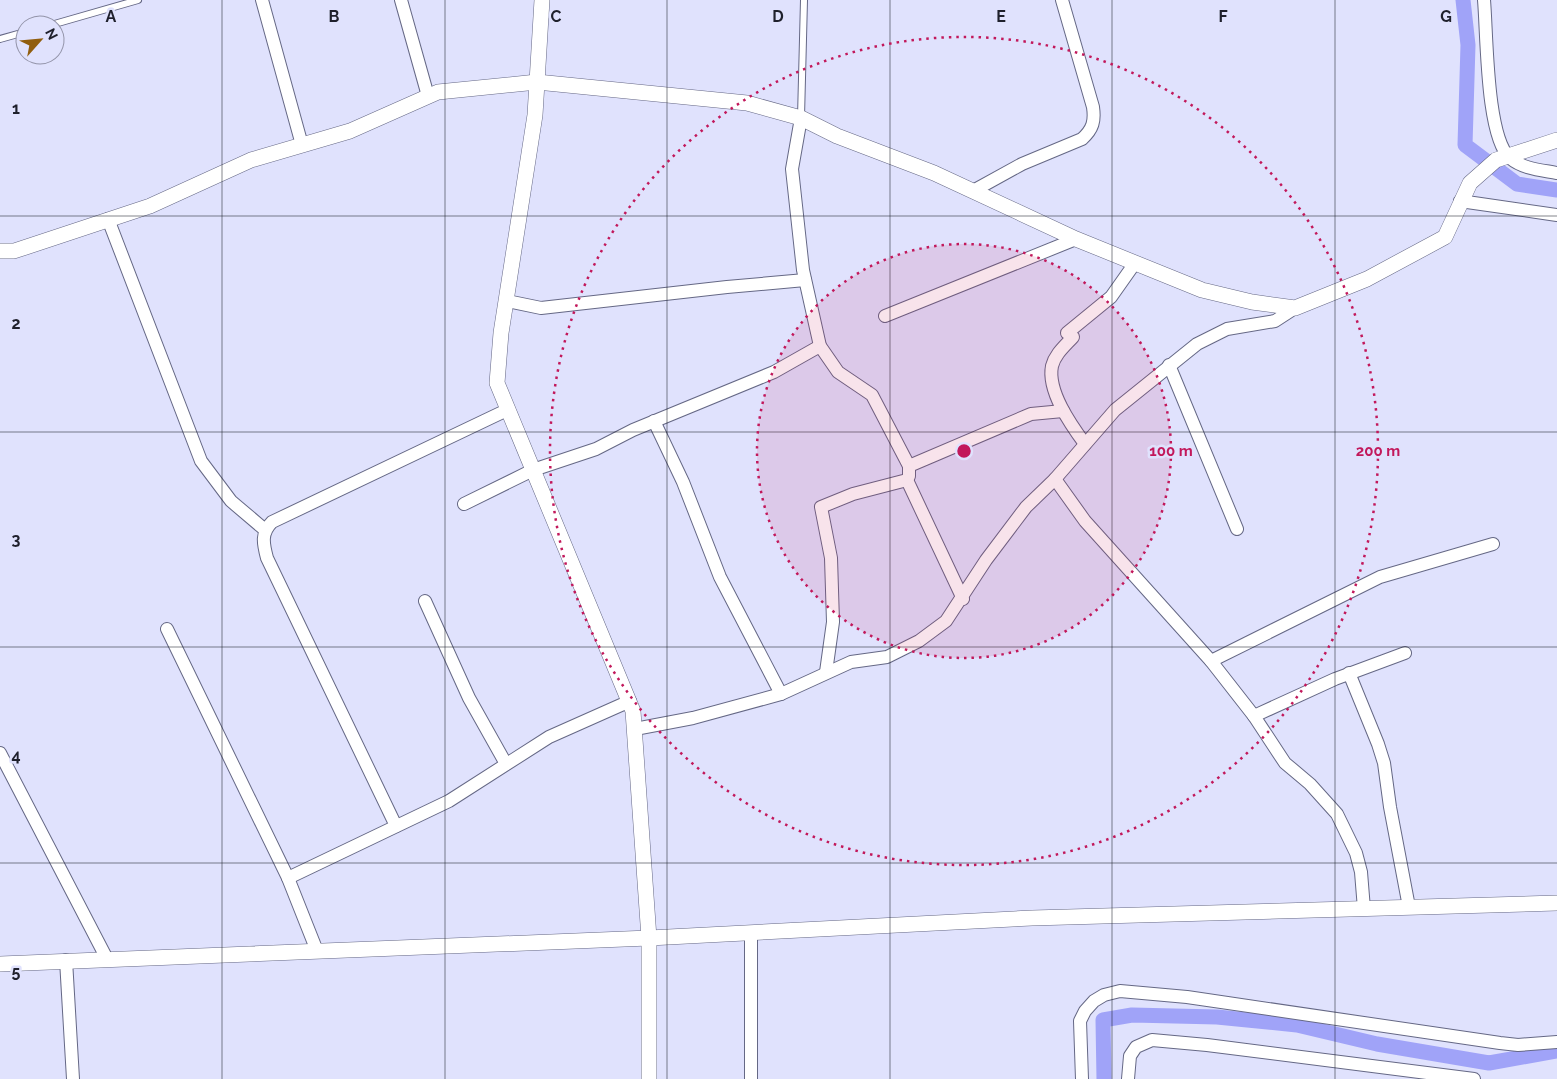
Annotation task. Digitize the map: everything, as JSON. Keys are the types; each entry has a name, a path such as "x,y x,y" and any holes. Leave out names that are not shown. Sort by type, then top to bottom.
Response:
{"street":[{"path":"262,0 302,144"},
{"path":"401,0 428,96"},
{"path":"542,0 535,115 507,301 497,382 507,410 534,470 634,711 649,938 649,1079"},
{"path":"972,191 1022,164 1082,139 1089,132 1095,121 1093,107 1062,0"},
{"path":"1484,0 1493,118 1502,158"},
{"path":"0,251 14,252 150,206 250,160 350,131 438,92 537,82 747,102 801,118 837,136 934,173 1076,239 1202,290 1252,302 1295,308"},
{"path":"801,118 792,169 805,280 820,346 838,372 872,395 909,466 907,480 962,599"},
{"path":"635,729 693,718 781,694 851,662 886,657 919,641 946,621 986,560 1026,507 1055,479 1115,410 1197,344 1227,328 1274,321 1295,308 1367,279 1445,237 1453,222 1460,200 1470,183 1502,158 1557,140"},
{"path":"1502,158 1525,167 1557,173"},
{"path":"1460,200 1557,215"},
{"path":"108,219 202,461 231,501 264,529"},
{"path":"885,316 1076,239"},
{"path":"1085,444 1063,411 1055,388 1052,366 1058,352 1070,335 1111,297 1135,263"},
{"path":"507,301 541,308 805,280"},
{"path":"464,504 534,470 596,449 654,421 774,372 820,346"},
{"path":"1169,366 1236,529"},
{"path":"396,826 266,558 263,542 264,529 272,522 507,410"},
{"path":"909,466 1030,414 1063,411"},
{"path":"654,421 683,482 720,577 781,694"},
{"path":"1055,479 1085,521 1211,660 1254,716 1285,763 1310,784 1337,814 1356,853 1361,872 1364,909"},
{"path":"826,672 834,622 831,558 821,507 853,494 907,480"},
{"path":"1211,660 1380,577 1493,544"},
{"path":"425,601 469,698 506,764"},
{"path":"167,629 288,878 317,951"},
{"path":"1254,716 1349,673 1405,653"},
{"path":"1349,673 1384,763 1409,908"},
{"path":"288,878 315,867 449,801 549,737 630,701"},
{"path":"0,753 107,959"},
{"path":"0,964 649,938 1032,918 1557,904"},
{"path":"751,932 751,1079"},
{"path":"66,960 73,1079"},
{"path":"1082,1079 1079,1029 1082,1016 1094,1001 1104,995 1120,991 1187,997 1500,1043 1528,1045 1557,1042"},
{"path":"1128,1079 1130,1056 1136,1047 1152,1040 1207,1045 1474,1079"}],"lane":[{"path":"65,21 138,0"},
{"path":"801,118 804,0"},
{"path":"0,39 15,35"}],"waterway":[{"path":"1463,0 1468,45 1465,145 1517,184 1557,190"},
{"path":"1104,1079 1103,1020 1132,1015 1217,1017 1297,1025 1377,1044 1489,1063 1557,1051"}]}
